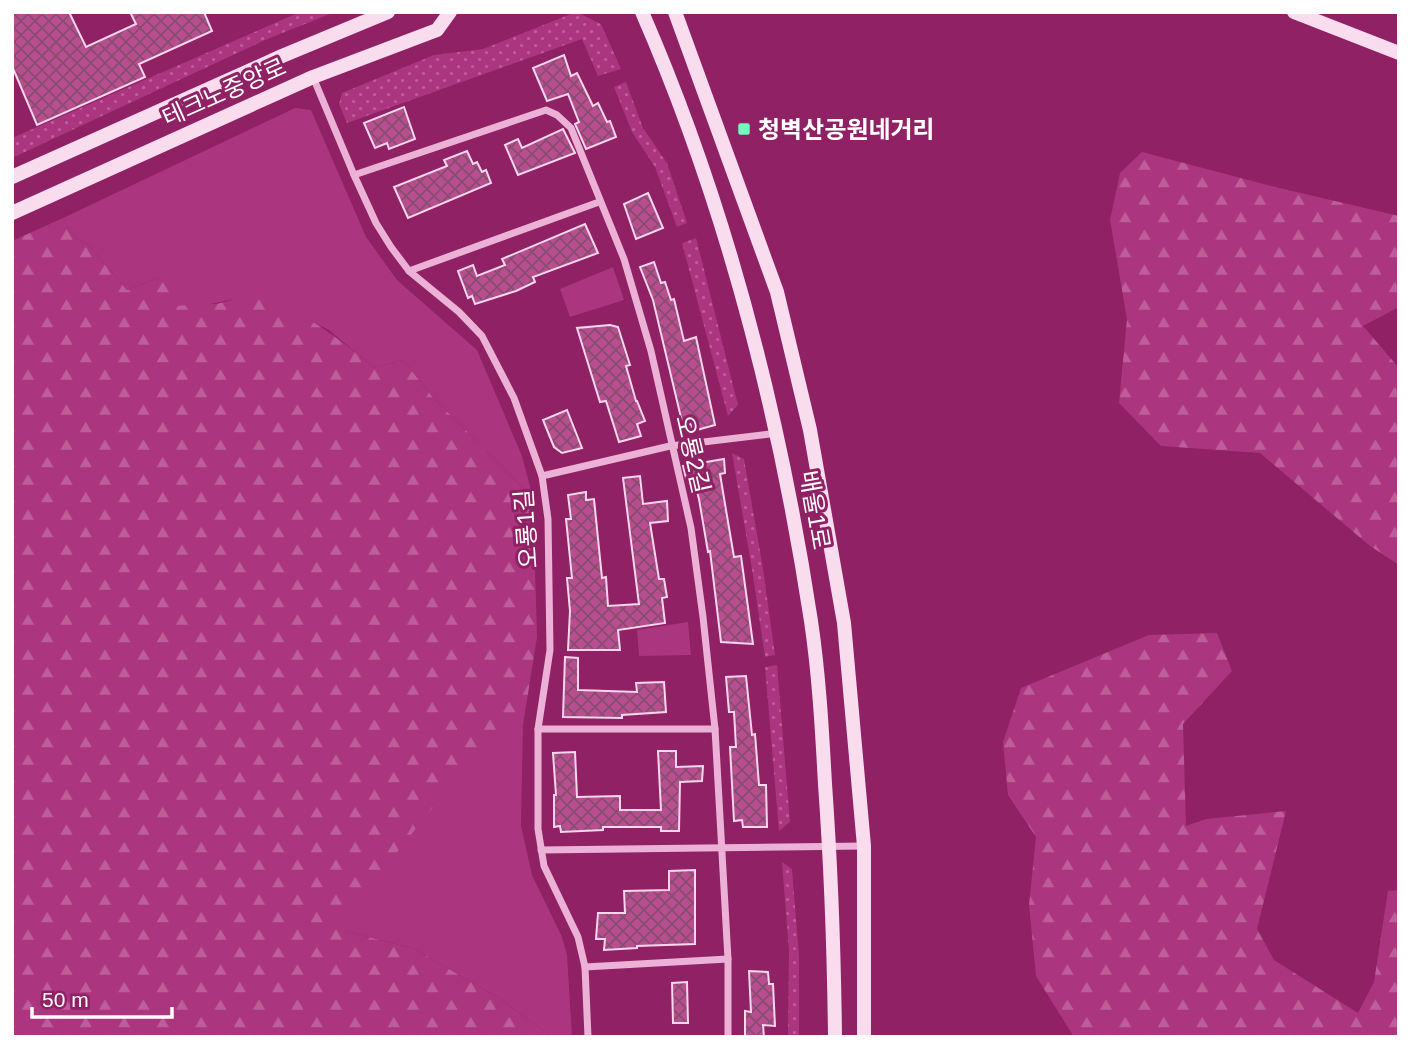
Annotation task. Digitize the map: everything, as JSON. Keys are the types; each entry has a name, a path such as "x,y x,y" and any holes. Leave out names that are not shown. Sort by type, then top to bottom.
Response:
{"main road":[{"name":"테크노중앙로","path":"12,177 282,56 388,12"},
{"name":"테크노중앙로","path":"12,213 313,77 437,30 450,12"},
{"name":"배울1로","path":"642,12 668,70 703,164 747,307 778,433 811,622 821,715 829,845 835,1037"},
{"name":"배울1로","path":"675,12 776,292 810,430 844,623 864,846 864,1037"},
{"path":"1294,12 1399,52"}],"street":[{"name":"오룡1길","path":"313,77 376,223 409,271 459,312 482,336 514,398 542,476 548,519 550,650 538,729 537,796 541,850 544,866 578,937 585,967 588,1037"},
{"name":"오룡2길","path":"354,175 546,110 557,115 571,128 624,259 651,351 670,446 691,528 715,729 728,959 728,1037"},
{"path":"409,271 599,202"},
{"path":"542,476 670,446 778,433"},
{"path":"538,729 715,729"},
{"path":"541,850 864,846"},
{"path":"585,967 728,959"}],"green space":[{"path":"300,12 335,12 265,40 12,158 12,138"},
{"path":"576,12 601,24 621,69 598,76 582,39 347,123 339,104 342,93 434,55 483,49"},
{"path":"626,82 643,128 667,163 687,223 677,227 655,167 632,132 614,87"},
{"path":"295,108 311,110 366,237 397,280 477,350 522,456 533,498 432,396 404,361 373,367 329,330 279,305 247,296 211,304 176,306 170,288 158,278 127,290 88,244 75,238 63,218"},
{"path":"1142,152 1399,216 1399,307 1363,326 1399,368 1399,565 1370,546 1260,453 1161,446 1119,403 1127,319 1110,220 1120,173"},
{"path":"63,218 75,238 88,244 127,290 158,278 183,294 211,304 243,296 264,299 315,323 373,367 404,361 432,396 533,498 537,637 523,725 518,726 346,931 415,949 499,998 552,1037 12,1037 12,241"},
{"path":"696,238 738,405 728,416 682,243"},
{"path":"613,267 624,300 570,317 560,289"},
{"path":"732,453 744,459 763,569 775,655 765,657 752,569"},
{"path":"688,622 691,655 639,656 637,630"},
{"path":"1217,633 1232,671 1183,724 1186,826 1206,819 1286,811 1257,929 1274,960 1358,1013 1374,982 1388,891 1399,890 1399,1037 1074,1037 1036,976 1029,905 1036,837 1008,795 1003,742 1021,688 1149,635"},
{"path":"777,665 790,822 779,831 765,667"},
{"path":"523,725 521,826 532,875 562,937 567,955 572,1037 552,1037 499,998 415,949 346,931 344,919 437,802 518,726"},
{"path":"782,862 792,869 799,956 799,1037 788,1037 789,950"}],"building":[{"path":"12,12 69,12 86,47 136,24 130,12 204,12 212,31 139,64 145,77 37,125 12,66"},
{"path":"564,55 571,76 577,73 593,106 598,103 607,122 610,121 616,137 586,149 575,124 579,122 568,94 547,101 533,68"},
{"path":"404,107 415,139 389,149 387,143 375,148 364,123"},
{"path":"563,129 575,153 518,175 505,145 518,139 522,148"},
{"path":"467,151 473,164 477,162 482,172 486,170 491,183 408,218 394,187 447,166 444,160"},
{"path":"648,193 663,228 636,239 624,204"},
{"path":"585,224 598,253 533,277 535,282 516,291 475,304 472,296 468,298 458,271 473,265 477,276 505,265 502,259"},
{"path":"654,262 661,283 665,282 671,300 674,299 684,341 696,337 715,425 693,431 691,424 683,426 653,300 640,267"},
{"path":"610,325 618,327 630,365 626,366 636,401 645,421 637,424 641,436 619,442 606,401 600,402 577,328"},
{"path":"567,410 582,448 562,453 554,447 543,420"},
{"path":"724,459 725,473 720,474 734,557 741,556 753,644 721,642 710,551 708,552 699,499 693,477 686,478 683,466"},
{"path":"640,476 643,504 667,501 668,521 650,523 659,579 664,579 667,597 662,598 665,623 618,630 620,650 568,650 570,611 567,578 572,578 566,519 571,519 568,495 586,492 586,500 594,499 602,578 606,577 608,606 639,604 623,478"},
{"path":"565,657 578,658 578,690 637,692 636,683 664,682 666,712 622,715 622,718 563,717"},
{"path":"746,676 759,785 766,785 767,827 743,827 742,820 734,821 730,747 736,747 734,712 729,712 726,677"},
{"path":"658,751 676,751 676,767 703,766 702,781 680,782 679,831 661,831 661,827 603,827 603,830 561,832 560,826 554,827 556,795 553,753 575,752 577,797 620,796 620,810 661,810"},
{"path":"695,870 695,944 604,950 605,939 596,939 598,913 625,913 624,891 669,890 669,871"},
{"path":"749,971 768,972 769,984 773,984 775,1026 763,1025 764,1037 745,1037 745,1011 751,1012"},
{"path":"687,982 688,1023 673,1023 672,983"}],"place":[{"name":"청벽산공원네거리","path":"744,129"}]}
